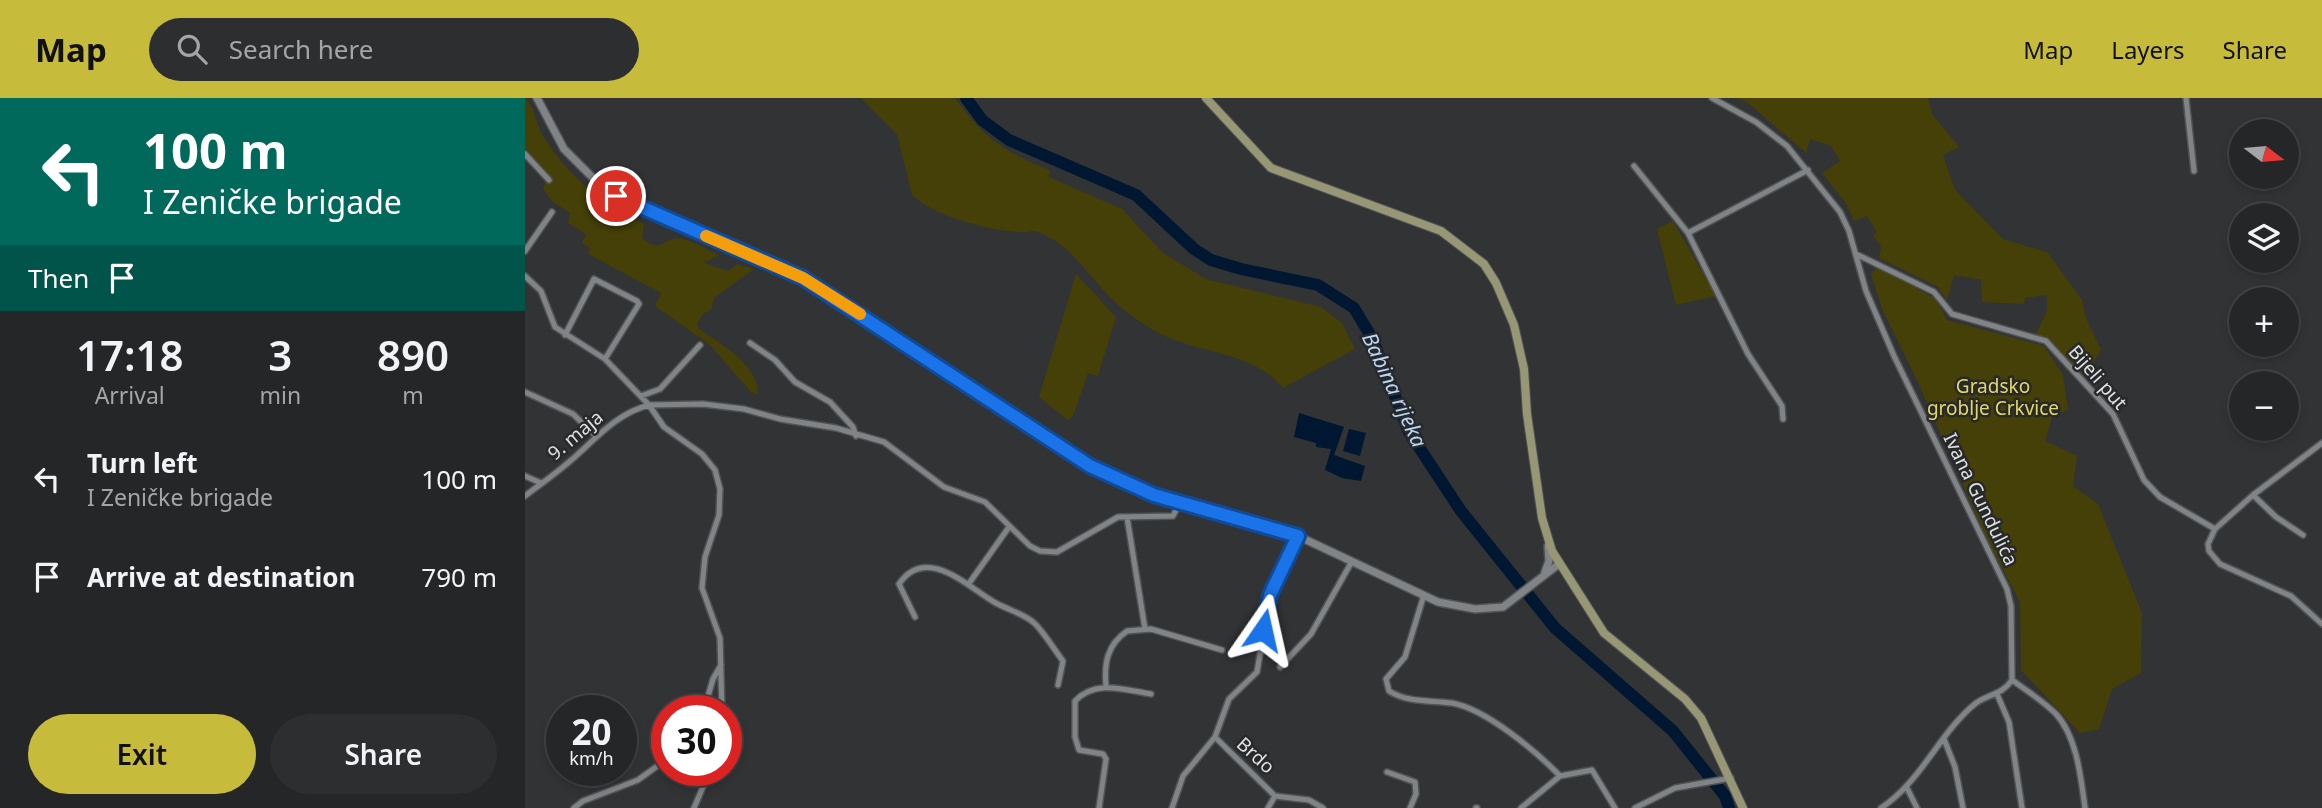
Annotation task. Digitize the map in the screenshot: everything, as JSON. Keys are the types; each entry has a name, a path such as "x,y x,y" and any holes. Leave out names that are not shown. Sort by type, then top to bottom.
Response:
{"main road":[{"path":"1206,98 1271,168 1441,231 1484,264 1505,304 1520,350 1546,535 1559,564 1604,634 1685,699 1701,718 1743,808"}],"street":[{"path":"537,98 564,149 581,170 608,191 632,205 803,278 1090,466 1132,487 1298,536 1423,598 1475,609 1509,604 1545,572 1559,564"},
{"name":"Ivana Gundulića","path":"1712,98 1769,130 1808,170 1840,212 1866,291 1893,356 2007,589 2011,606 2012,680"},
{"path":"2186,98 2194,171"},
{"path":"525,154 549,180"},
{"path":"1634,166 1688,233 1748,354 1782,406 1783,419"},
{"path":"1688,233 1808,170"},
{"path":"525,251 552,212"},
{"name":"Bijeli put","path":"1856,254 1934,292 1952,314 2046,341 2113,414 2144,480 2160,497 2215,529"},
{"path":"525,276 541,291 553,324 565,335 605,359 649,405 664,427 702,454 715,470 720,489 719,514 705,557 702,588 716,621 722,662 722,695"},
{"path":"565,335 594,279 637,301 639,304 605,359"},
{"path":"750,343 775,360 795,382 830,402 852,426 856,436"},
{"path":"641,396 660,389 700,345"},
{"path":"525,392 573,414 596,436"},
{"path":"649,405 703,404 744,409 780,419 836,428 884,442 944,487 985,502 1030,545 1050,553 1088,537 1111,520 1173,516 1180,502"},
{"name":"9. maja","path":"525,496 596,436 636,408 649,405"},
{"path":"2322,443 2253,495 2215,529 2208,544 2215,559 2291,596 2322,624"},
{"path":"525,476 541,483"},
{"path":"2253,495 2276,517 2304,535"},
{"path":"1128,517 1145,629"},
{"path":"970,582 1009,527"},
{"path":"1545,572 1549,561 1546,535"},
{"name":"Brdo","path":"1268,808 1275,796 1215,737 1230,699 1257,672 1270,595 1298,536"},
{"path":"1280,667 1311,634 1351,563"},
{"path":"915,617 900,592 899,584 904,577 920,570 935,569 970,582 989,599 1034,623 1063,661 1058,685"},
{"path":"1423,598 1405,657 1386,679 1389,691 1403,698 1464,707 1525,743 1565,778 1593,770 1615,808"},
{"path":"1106,686 1105,666 1110,649 1127,631 1145,629 1179,635 1222,650"},
{"path":"708,695 722,662"},
{"path":"1881,808 1907,788 1974,705 1997,694 2012,680 2057,715 2069,737 2081,776 2085,808"},
{"path":"1099,808 1106,759 1103,754 1079,750 1075,737 1074,709 1078,697 1106,686 1151,694"},
{"path":"1997,694 2009,722 2022,808"},
{"path":"1172,808 1183,776 1215,737"},
{"path":"1944,739 1955,767 1963,808"},
{"path":"574,808 583,801 638,780 651,771"},
{"path":"1387,772 1416,782 1416,794 1410,808"},
{"path":"1521,808 1560,776"},
{"path":"1635,808 1675,788 1702,786 1731,778"},
{"path":"694,808 703,786"},
{"path":"1907,788 1917,808"},
{"path":"1275,796 1309,800 1323,808"}],"green space":[{"path":"525,98 543,136 564,165 599,197 644,224 642,238 654,245 683,239 719,255 704,263 728,271 738,264 754,269 714,298 711,310 703,314 697,324 699,329 727,348 745,365 757,384 758,395 751,392 710,345 655,306 661,293 588,254 590,248 582,243 586,234 568,223 570,213 552,201 543,189 545,182 549,183 552,178 525,148"},
{"path":"861,98 955,98 986,134 1007,150 1050,170 1049,177 1122,209 1163,253 1206,279 1321,307 1342,323 1355,349 1283,388 1256,366 1186,344 1153,330 1117,304 1069,252 1051,238 1034,231 1010,231 980,226 948,216 922,203 912,195 897,134"},
{"path":"1736,98 1928,98 1932,114 1959,147 1943,155 1955,190 2003,239 2047,252 2082,300 2085,316 2101,350 2083,379 2036,334 2047,311 2047,295 2025,298 2024,304 1982,302 1981,280 1954,275 1947,300 1938,287 1879,258 1881,247 1873,235 1877,232 1867,216 1854,221 1845,202 1822,173 1840,161 1831,146 1810,139 1806,153 1747,102"},
{"path":"1673,221 1716,296 1676,305 1657,229"},
{"name":"Gradsko groblje Crkvice","path":"1878,267 1936,299 1947,320 2044,346 2063,375 2068,410 2053,415 2045,441 2077,456 2073,486 2098,504 2142,613 2141,673 2112,689 2099,729 2080,733 2021,670 2020,602 1986,537 1917,380 1883,311 1871,274"},
{"path":"1076,274 1116,317 1098,376 1088,373 1073,416 1068,420 1039,397"}],"water":[{"path":"1299,413 1344,427 1334,455 1365,466 1361,481 1342,478 1325,470 1331,449 1316,447 1316,443 1294,437"},
{"path":"1349,429 1366,433 1360,456 1343,451"}],"waterway":[{"name":"Babina rijeka","path":"966,98 982,120 1009,140 1136,195 1194,249 1211,260 1318,285 1354,308 1372,338 1409,432 1461,511 1555,628 1673,731 1725,796 1729,808"}],"slow traffic":[{"path":"706,236 803,278 860,314"}],"route":[{"path":"616,196 803,278 1049,441 1132,487 1298,536 1289,560 1270,595 1263,630"}]}
